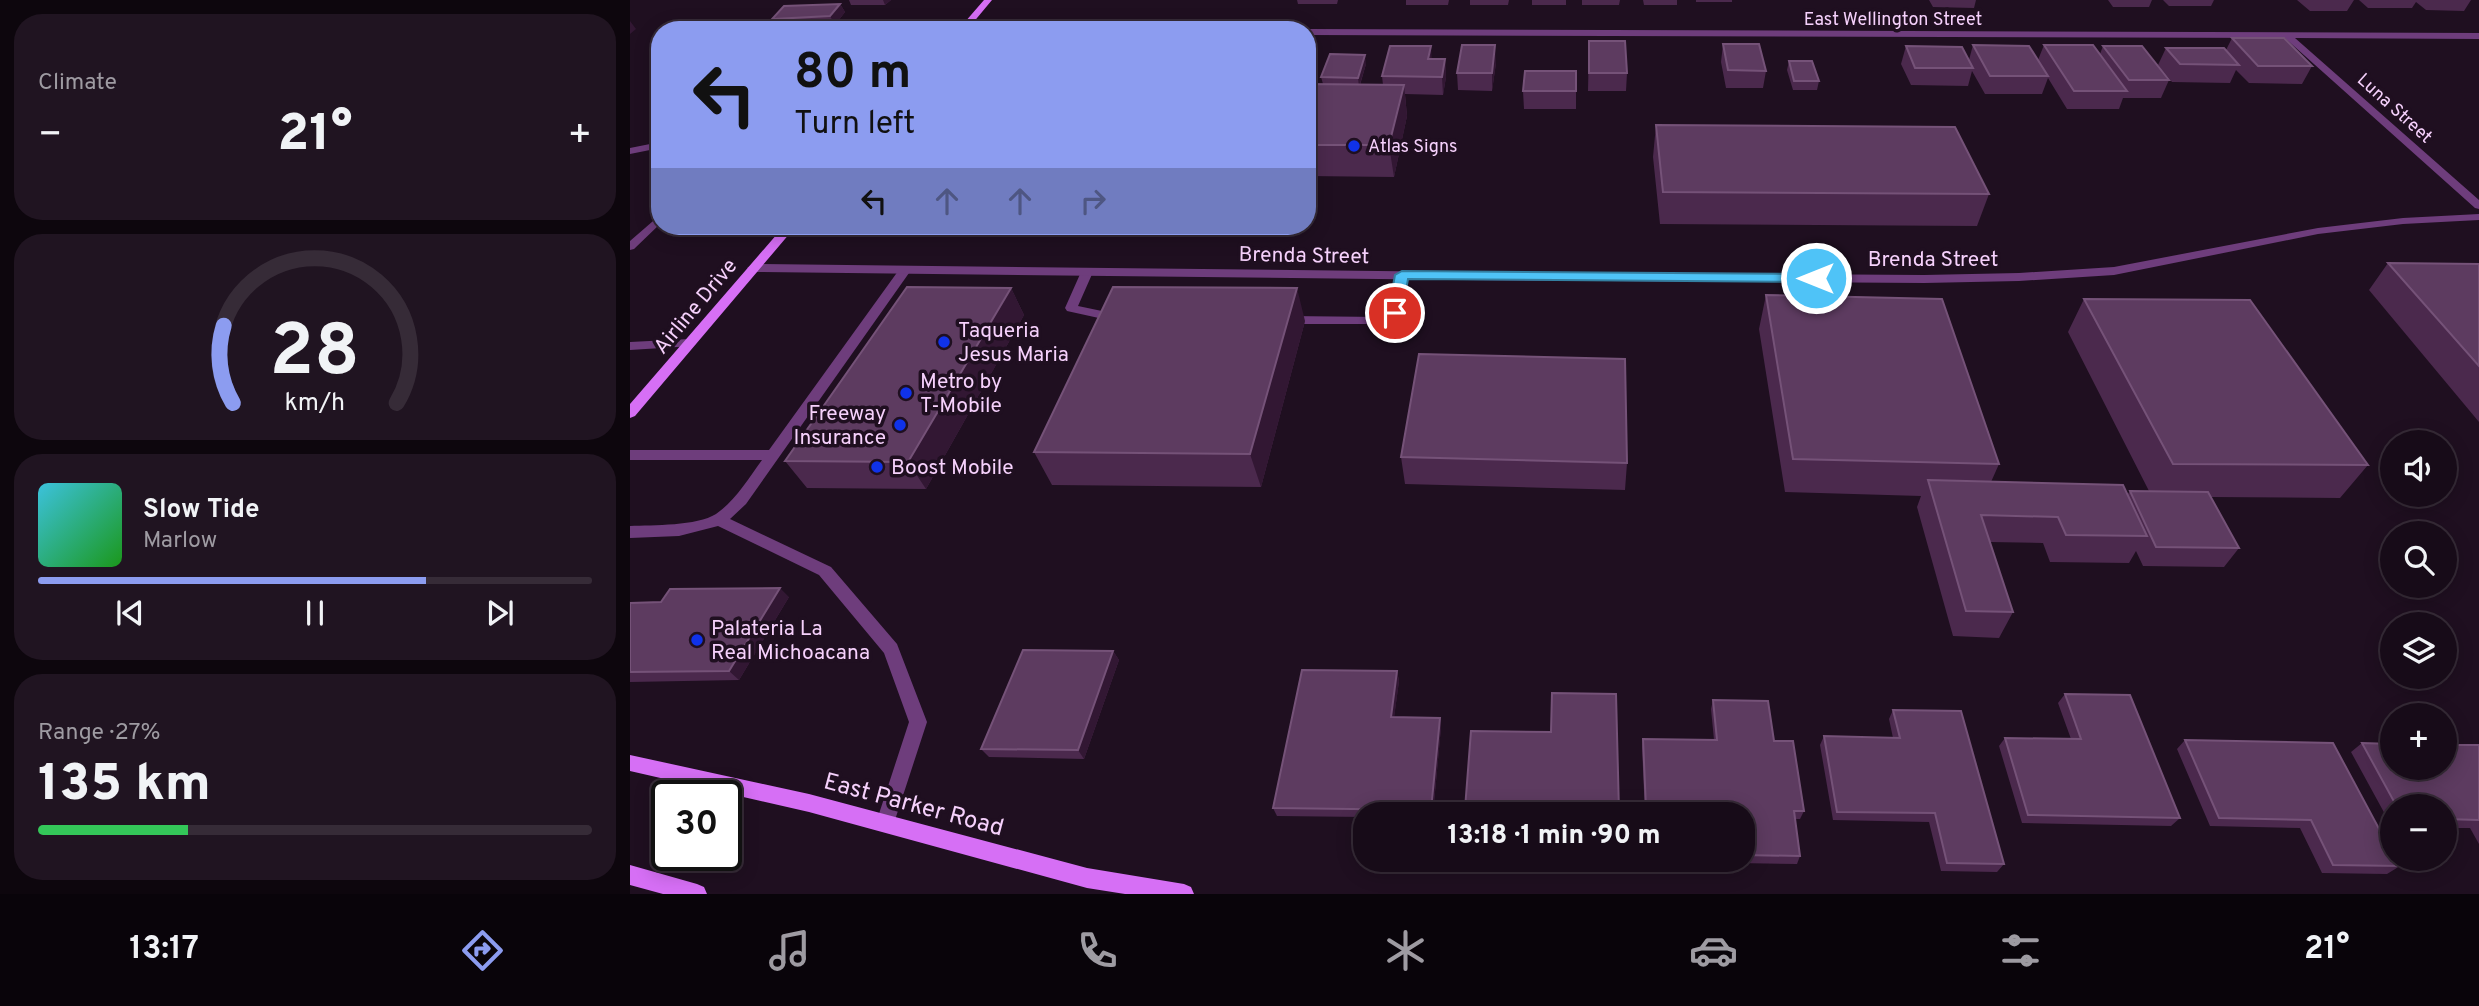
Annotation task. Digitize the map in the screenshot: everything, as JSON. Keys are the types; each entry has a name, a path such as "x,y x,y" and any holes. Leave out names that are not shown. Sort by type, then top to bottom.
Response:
{"main road":[{"path":"970,21 988,0"},
{"name":"Airline Drive","path":"630,412 782,235"},
{"name":"East Parker Road","path":"630,763 885,822 1087,878 1184,894"},
{"path":"630,876 697,894"}],"street":[{"name":"East Wellington Street","path":"1316,32 2479,36"},
{"name":"Luna Street","path":"2288,36 2479,206"},
{"path":"630,142 651,143"},
{"path":"630,151 651,145"},
{"name":"Brenda Street","path":"753,268 1924,279 2020,277 2113,271 2318,231 2403,221 2479,217"},
{"path":"630,247 651,228"},
{"path":"630,232 647,232"},
{"path":"630,532 679,530 719,520 741,500 905,270"},
{"path":"1087,272 1071,309 1107,317 1135,318"},
{"path":"1274,320 1385,321 1395,313 1402,275"},
{"path":"630,346 689,343"},
{"path":"630,454 773,455"},
{"path":"719,520 825,571 891,649 918,722 885,822"}],"building":[{"path":"840,4 830,16 772,19 784,6"},
{"path":"2232,38 2284,38 2312,66 2258,66"},
{"path":"1589,41 1625,41 1627,73 1589,73"},
{"path":"1723,44 1759,44 1766,71 1728,70"},
{"path":"1462,45 1495,45 1492,73 1457,73"},
{"path":"1973,45 2029,46 2048,76 1990,76"},
{"path":"2044,45 2093,45 2127,91 2074,91"},
{"path":"1390,46 1431,46 1428,59 1445,59 1442,77 1382,76"},
{"path":"1906,46 1962,47 1973,68 1915,68"},
{"path":"2103,46 2142,46 2169,80 2129,80"},
{"path":"2166,48 2224,48 2239,65 2180,64"},
{"path":"1330,54 1365,55 1358,78 1321,77"},
{"path":"1789,61 1812,61 1819,81 1794,81"},
{"path":"1525,71 1576,71 1576,91 1523,91"},
{"path":"1316,84 1404,85 1389,145 1316,145"},
{"path":"1656,125 1955,127 1989,194 1663,192"},
{"path":"2388,263 2479,264 2479,366"},
{"path":"907,287 1011,288 908,462 785,461"},
{"path":"1113,287 1297,288 1250,454 1034,452"},
{"path":"1766,295 1942,299 1999,464 1793,459"},
{"path":"2084,299 2250,300 2368,465 2173,464"},
{"path":"1419,354 1625,359 1627,463 1401,457"},
{"path":"1928,480 2123,485 2147,536 2066,535 2058,517 1981,515 2013,612 1966,611"},
{"path":"2130,491 2208,492 2239,548 2156,547"},
{"name":"Palateria La Real Michoacana","path":"780,588 729,671 630,672 630,603 661,602 670,589"},
{"path":"1023,650 1113,651 1078,750 981,749"},
{"path":"1302,670 1397,671 1391,717 1440,718 1432,802 1353,802 1353,809 1273,808"},
{"path":"1552,693 1616,694 1619,802 1466,802 1471,731 1551,732"},
{"path":"2065,694 2130,695 2180,818 2028,815 2005,738 2081,739"},
{"path":"1713,700 1768,701 1774,741 1793,741 1804,811 1794,811 1800,856 1755,855 1755,802 1646,802 1643,739 1717,740"},
{"path":"1893,710 1961,711 2004,864 1947,863 1935,813 1837,812 1824,736 1900,738"},
{"path":"2185,740 2333,743 2380,831 2380,866 2333,865 2311,820 2219,818"},
{"path":"2362,743 2380,744 2380,776"},
{"path":"2457,745 2479,745 2479,820 2457,819 2457,794 2390,794 2382,780 2457,780"}],"place":[{"name":"Atlas Signs","path":"1354,146"},
{"name":"Taqueria Jesus Maria","path":"944,342"},
{"name":"Metro by T-Mobile","path":"906,393"},
{"name":"Freeway Insurance","path":"900,425"},
{"name":"Boost Mobile","path":"877,467"},
{"name":"Palateria La Real Michoacana","path":"697,640"}],"route":[{"path":"1395,313 1402,275 1816,278"}]}
